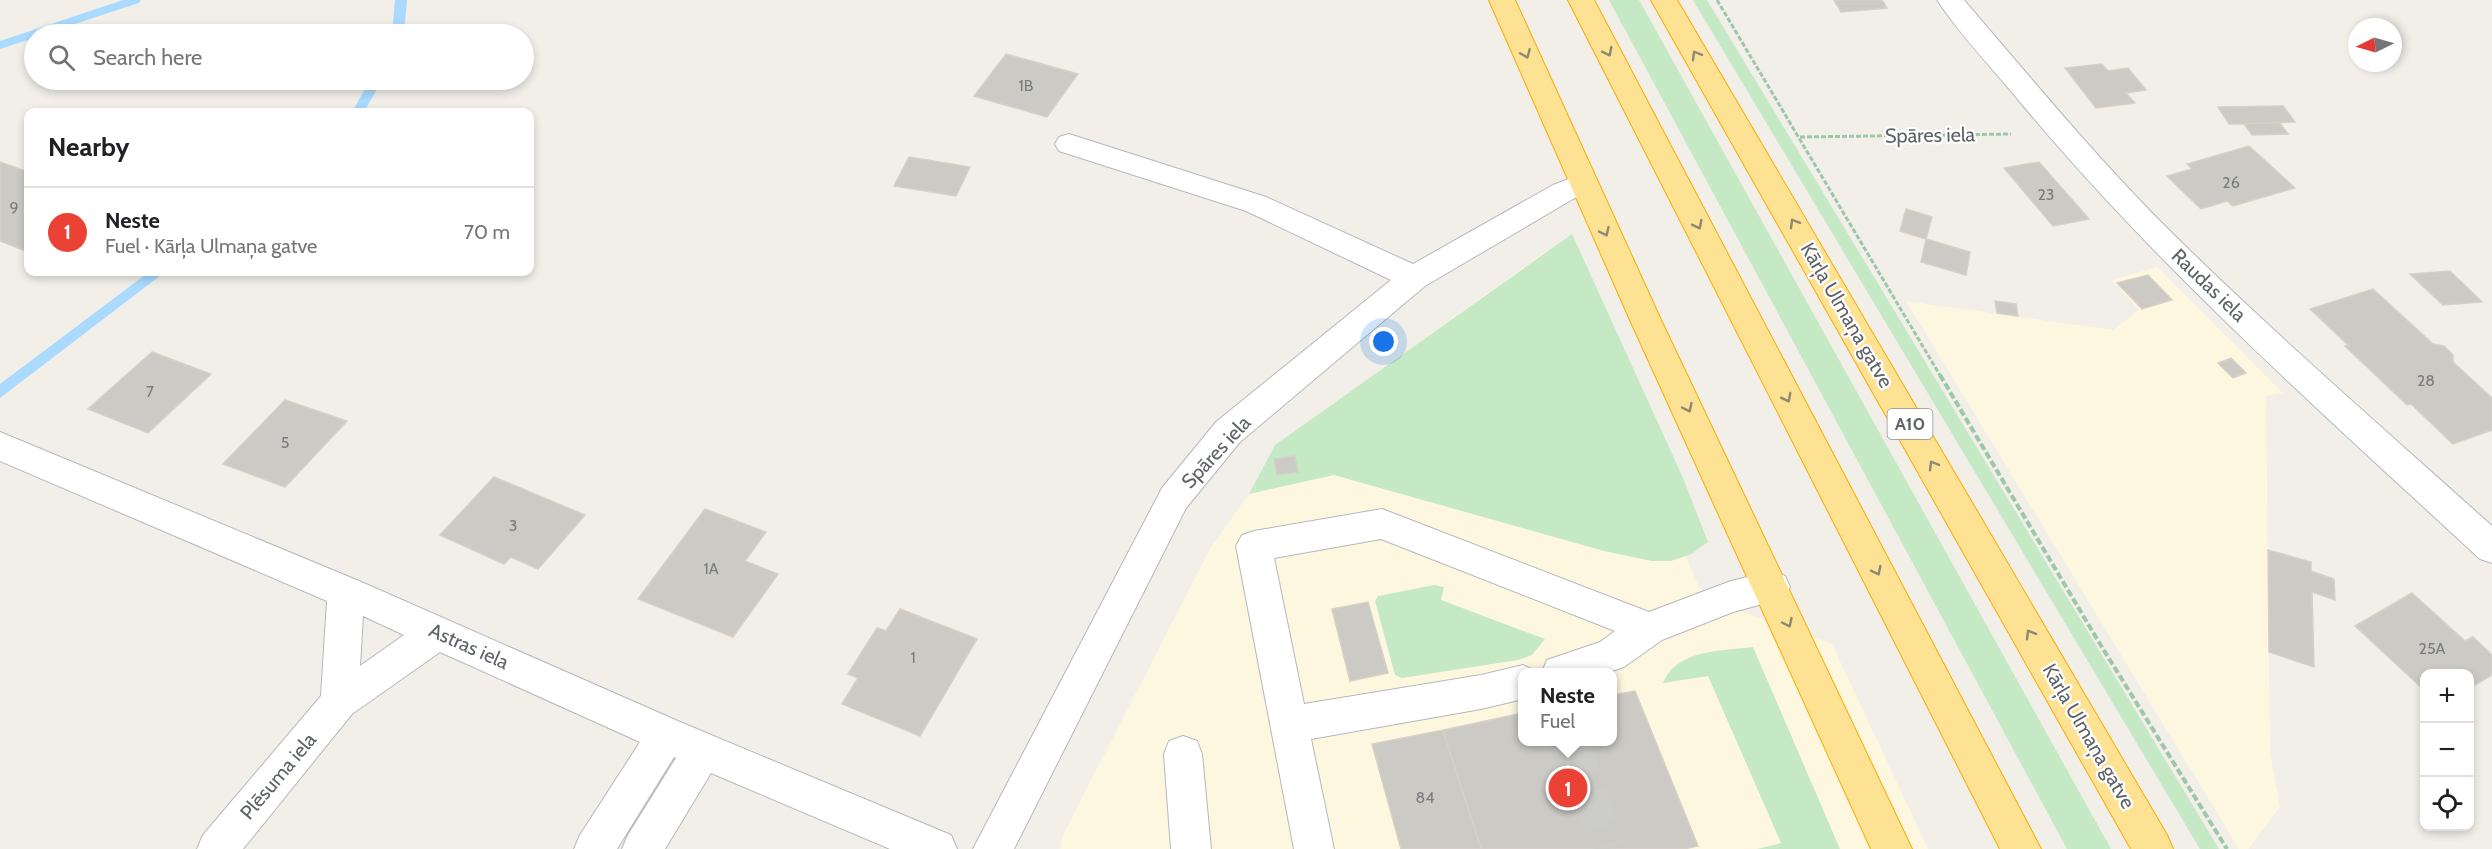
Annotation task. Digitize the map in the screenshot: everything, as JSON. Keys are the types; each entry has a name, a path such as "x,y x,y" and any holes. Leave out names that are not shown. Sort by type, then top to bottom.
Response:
{"highway":[{"path":"1502,0 1582,184 1772,587 1892,849"},
{"path":"1581,0 2021,849"},
{"name":"Kārļa Ulmaņa gatve","path":"1664,0 2153,849"}],"street":[{"name":"Raudas iela","path":"1950,0 2059,130 2156,235 2333,403 2492,548"},
{"path":"1069,144 1256,204 1414,278"},
{"name":"Spāres iela","path":"993,849 1174,498 1228,432 1414,278 1563,192 1582,184"},
{"name":"Astras iela","path":"0,446 346,592 666,735 937,849"},
{"path":"1314,849 1254,546 1382,524 1649,628"},
{"path":"1573,668 1611,656 1649,628 1731,597 1772,587"},
{"path":"339,702 346,592"},
{"name":"Plēsuma iela","path":"217,849 339,702 439,632"},
{"path":"1289,725 1481,692 1518,683"},
{"path":"594,849 666,735"},
{"path":"642,849 703,750"},
{"path":"1183,754 1191,849"}],"path":[{"path":"1717,0 2100,644 2227,849"},
{"name":"Spāres iela","path":"1800,137 2043,134 2059,130"}],"shaded area":[{"path":"1548,250 1704,598 1832,644 1928,849 1060,849 1062,837 1211,547 1249,494 1275,445"},
{"path":"2157,267 2283,393 2266,396 2270,753 2280,807 2248,849 2239,849 1906,301 2113,330 2139,310 2112,280"}],"green space":[{"path":"1609,0 1639,0 2111,849 2067,849"},
{"path":"1693,0 1707,0 2219,849 2200,849"},
{"path":"1572,234 1683,478 1708,542 1691,554 1671,561 1652,561 1604,551 1334,475 1249,494 1275,445"},
{"path":"1434,585 1444,587 1441,600 1545,639 1532,655 1518,660 1402,678 1395,675 1375,601 1378,596"},
{"path":"1753,647 1840,849 1757,849 1781,843 1708,676 1663,683 1669,672 1689,658 1714,651"}],"building":[{"path":"1834,0 1882,0 1887,8 1841,12"},
{"path":"1006,54 1078,74 1047,117 974,96"},
{"path":"2102,64 2108,71 2128,68 2146,90 2126,93 2135,103 2096,108 2065,68"},
{"path":"2283,106 2295,122 2229,124 2218,107"},
{"path":"2279,122 2288,134 2252,135 2244,124"},
{"path":"2249,146 2295,188 2233,206 2227,201 2201,209 2167,176 2192,169 2187,164"},
{"path":"909,157 970,167 956,196 894,186"},
{"path":"0,162 24,171 24,250 0,241"},
{"path":"2039,162 2089,219 2053,226 2004,168"},
{"path":"1906,209 1932,217 1926,239 1900,231"},
{"path":"1926,239 1970,252 1966,275 1921,262"},
{"path":"2450,271 2482,302 2443,305 2410,274"},
{"path":"2148,275 2172,300 2142,309 2117,283"},
{"path":"2373,289 2433,344 2444,346 2453,355 2453,362 2492,398 2492,430 2453,444 2411,404 2407,405 2310,309"},
{"path":"1995,301 2016,304 2018,316 1997,313"},
{"path":"152,352 211,374 148,433 88,409"},
{"path":"2231,358 2246,373 2233,378 2218,363"},
{"path":"285,400 347,421 285,487 223,464"},
{"path":"1295,456 1298,472 1277,475 1274,459"},
{"path":"494,477 585,515 538,569 511,557 504,564 440,535"},
{"path":"705,509 766,532 745,561 778,574 733,637 638,599"},
{"path":"2268,550 2311,562 2311,571 2334,579 2335,600 2312,592 2314,667 2269,652"},
{"path":"2412,593 2465,641 2473,637 2492,655 2492,675 2474,686 2474,669 2420,669 2420,686 2355,626"},
{"path":"1368,602 1388,673 1350,681 1332,609"},
{"path":"900,609 977,639 920,736 842,704 858,678 848,674 877,628 886,631"},
{"path":"1635,691 1698,846 1684,849 1481,849 1443,730 1518,714 1518,746 1617,746 1617,694"},
{"path":"1443,730 1481,849 1401,849 1372,744"}],"waterway":[{"path":"63,24 135,0"},
{"path":"399,24 401,0"},
{"path":"0,45 24,37"},
{"path":"360,108 370,90"},
{"path":"0,392 153,276"}],"tunnel":[{"path":"1572,746 1609,849"}],"place":[{"name":"Neste","path":"1568,788"}]}
